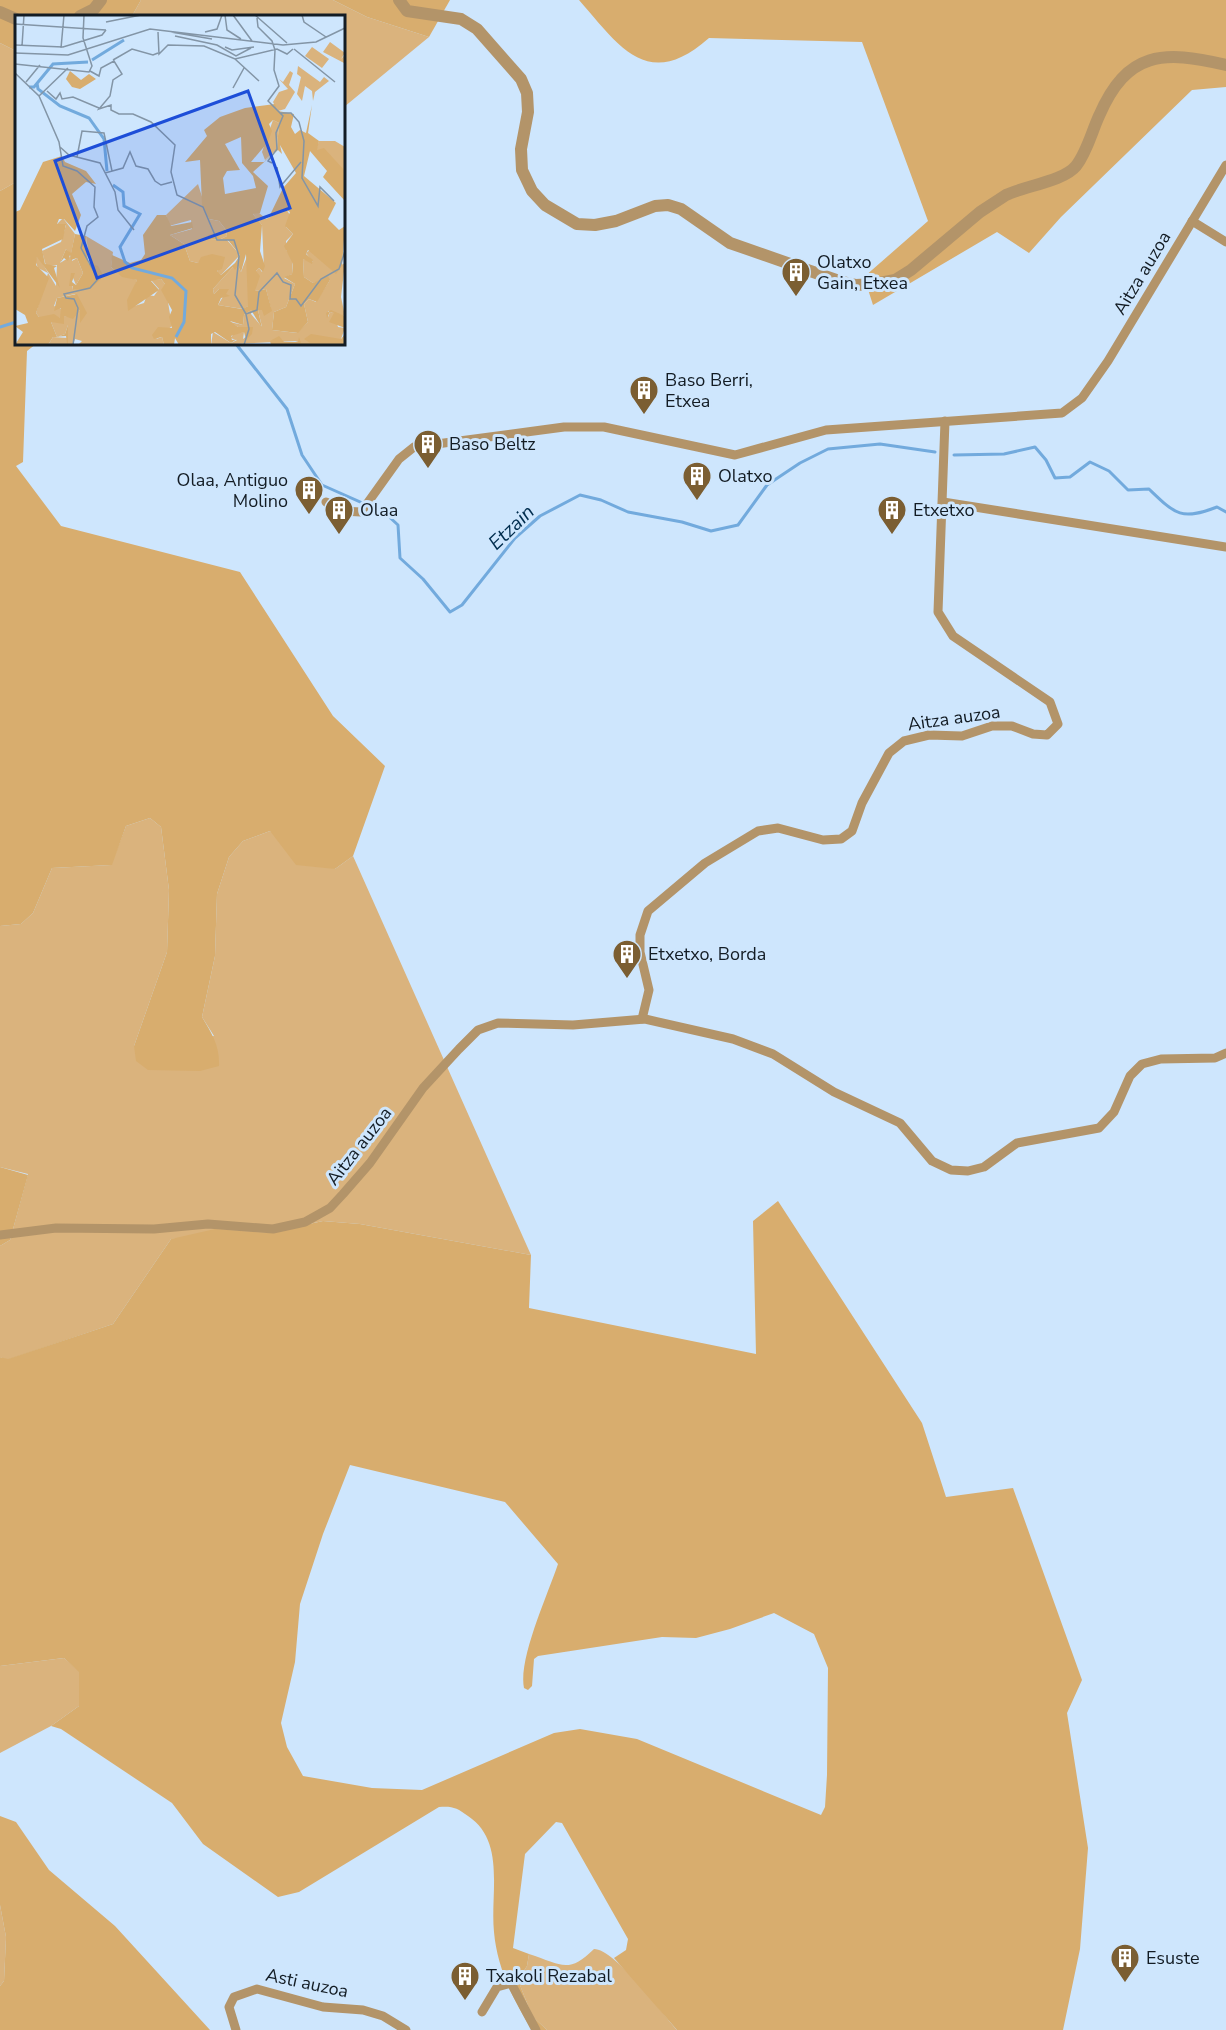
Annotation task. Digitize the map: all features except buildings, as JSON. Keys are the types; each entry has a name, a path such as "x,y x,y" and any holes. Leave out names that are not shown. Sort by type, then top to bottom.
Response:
{"street":[{"path":"82,15 94,9 102,0"},
{"path":"399,0 407,11 461,19 477,29 521,79 527,93 528,112 521,149 522,170 532,191 559,215 578,224 595,225 616,221 655,206 668,205 681,209 730,243 856,285 895,280 1005,195 1019,188 1066,174 1076,166 1082,155 1111,89 1131,69 1161,57 1180,56 1226,65"},
{"path":"0,12 15,19"},
{"name":"Aitza auzoa","path":"326,502 342,511 362,510 399,459 414,447 564,427 604,428 735,455 826,430 1062,414 1082,398 1108,361 1226,165"},
{"path":"1192,221 1226,242"},
{"name":"Aitza auzoa","path":"642,1019 649,990 640,952 640,934 648,911 705,863 758,831 778,828 823,840 841,839 852,831 862,803 890,753 904,741 930,735 962,736 992,726 1012,726 1033,735 1047,735 1058,724 1050,702 953,636 938,612 945,421"},
{"path":"943,502 1226,547"},
{"name":"Aitza auzoa","path":"0,1235 56,1228 154,1229 208,1224 273,1229 305,1222 330,1208 343,1194 370,1164 423,1088 478,1030 498,1023 584,1024 642,1019 733,1039 773,1054 834,1092 900,1123 932,1161 951,1170 968,1171 984,1167 1017,1143 1099,1128 1114,1112 1130,1076 1142,1064 1161,1059 1215,1058 1226,1053"},
{"path":"482,2013 497,1987 511,1983 536,2030"},
{"name":"Asti auzoa","path":"236,2030 229,2007 234,1997 257,1989 323,2007 363,2010 383,2016 406,2030"}],"shaded area":[{"path":"0,0 141,0 133,15 15,15 15,50 0,43"},
{"path":"141,0 333,0 367,17 429,37 345,106 345,15 133,15"},
{"path":"333,0 450,0 429,37 367,17"},
{"path":"579,0 1226,0 1226,87 1192,90 1061,217 1029,253 997,232 873,305 864,277 928,221 862,42 709,38 688,54 669,61 652,62 636,57 622,47"},
{"path":"0,43 15,50 15,183 0,191"},
{"path":"15,183 15,345 35,345 27,351 23,462 16,466 61,526 240,572 333,716 385,766 353,856 335,869 296,865 270,831 243,841 229,857 217,894 215,956 202,1017 217,1046 219,1066 200,1071 148,1070 136,1061 134,1046 167,952 169,890 161,827 150,818 126,826 112,865 52,868 33,913 21,924 0,926 0,191"},
{"path":"150,818 161,827 169,890 167,952 134,1046 214,1036 202,1017 215,956 217,894 229,857 243,841 270,831 335,869 353,856 531,1255 360,1224 323,1221 267,1233 171,1239 113,1324 7,1360 0,1357 0,1246 10,1240 28,1174 0,1167 0,926 21,924 33,913 52,868 111,865 126,826"},
{"path":"0,1167 28,1175 10,1240 0,1246"},
{"path":"778,1201 922,1423 946,1497 1013,1488 1082,1680 1067,1713 1088,1848 1080,1949 1063,2030 677,2030 614,1958 626,1950 628,1939 562,1823 556,1822 525,1854 513,1948 529,1954 527,1966 518,1980 532,2016 547,2030 532,2030 512,1995 502,1970 496,1945 493,1917 494,1869 488,1839 480,1827 464,1813 451,1807 439,1807 299,1892 278,1897 203,1844 172,1803 61,1729 51,1726 79,1706 79,1672 64,1658 0,1666 0,1357 8,1359 113,1324 171,1239 215,1229 267,1233 323,1221 360,1224 531,1255 529,1308 756,1354 753,1221","holes":["350,1465 505,1502 558,1564 529,1644 523,1676 524,1688 528,1690 532,1686 534,1659 538,1656 662,1637 696,1638 730,1629 774,1613 814,1634 828,1668 827,1775 825,1807 821,1815 637,1739 580,1729 554,1733 422,1790 372,1788 303,1776 287,1747 281,1723 295,1662 300,1604 323,1534"]},
{"path":"64,1658 79,1671 79,1706 51,1726 0,1753 0,1666"},
{"path":"0,1816 16,1822 49,1870 115,1926 210,2030 0,2030 0,1986 4,1981 6,1937 0,1905"},
{"path":"0,1905 6,1937 4,1981 0,1986"},
{"path":"594,1949 614,1959 626,1970 677,2030 547,2030 532,2016 518,1980 527,1966 529,1954 557,1964 570,1965"}],"waterway":[{"name":"Etzain","path":"0,327 15,322"},
{"name":"Etzain","path":"237,345 287,409 302,455 322,485 385,513 398,525 400,558 423,579 450,612 462,605 515,538 540,516 580,495 601,500 628,512 682,522 711,531 738,525 767,485 800,463 828,449 880,444 935,452"},
{"name":"Etzain","path":"954,455 1004,454 1035,447 1046,460 1055,478 1070,477 1090,462 1109,471 1128,490 1149,489 1179,513 1195,514 1217,507 1226,512"}],"place":[{"name":"Olatxo Gain, Etxea","path":"796,298"},
{"name":"Baso Berri, Etxea","path":"644,416"},
{"name":"Baso Beltz","path":"428,470"},
{"name":"Olatxo","path":"697,502"},
{"name":"Olaa, Antiguo Molino","path":"309,516"},
{"name":"Olaa","path":"339,536"},
{"name":"Etxetxo","path":"892,536"},
{"name":"Etxetxo, Borda","path":"627,980"},
{"name":"Esuste","path":"1125,1984"},
{"name":"Txakoli Rezabal","path":"465,2002"}]}
